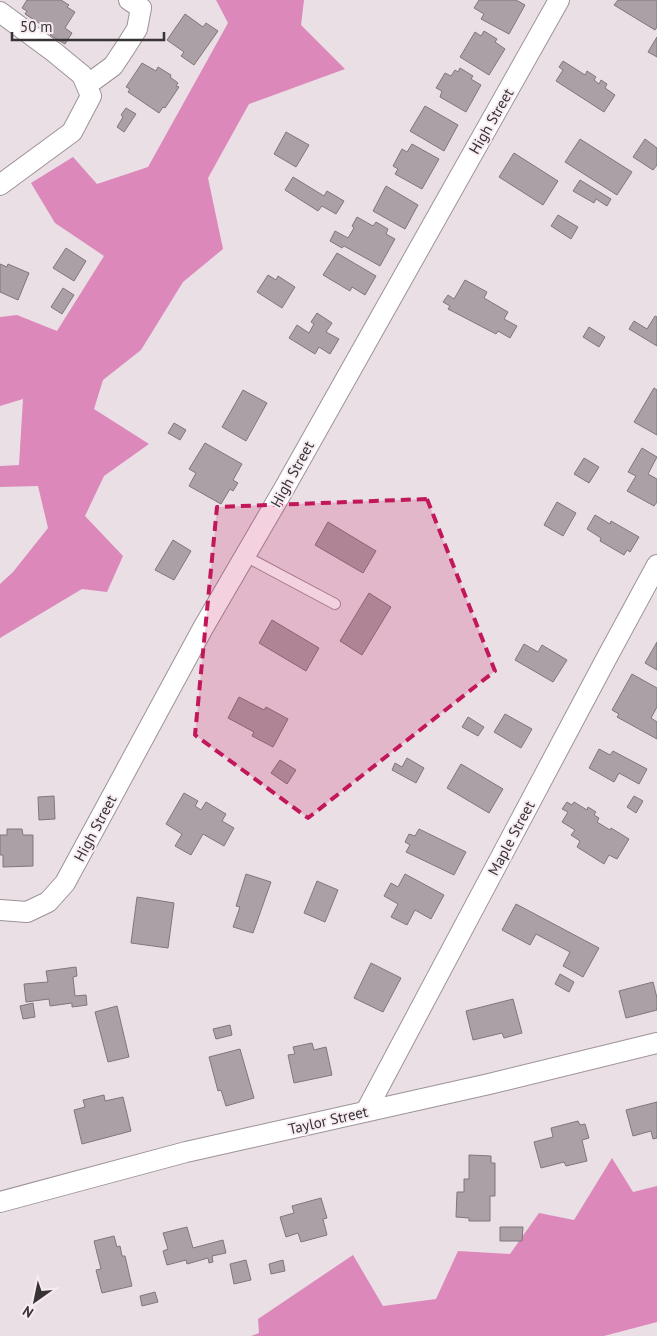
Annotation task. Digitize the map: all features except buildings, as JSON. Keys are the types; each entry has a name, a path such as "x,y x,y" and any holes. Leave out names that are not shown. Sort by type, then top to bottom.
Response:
{"street":[{"path":"0,4 5,0"},
{"path":"87,86 112,66 137,29 141,8 129,0"},
{"name":"High Street","path":"0,910 27,912 48,902 65,883 203,628 285,487 559,0"},
{"path":"0,12 82,75 91,96 72,132 0,185"},
{"name":"Maple Street","path":"366,1112 657,565"},
{"name":"Taylor Street","path":"0,1202 186,1152 489,1084 657,1043"}],"lane":[{"path":"245,556 335,604"}],"highlighted area":[{"path":"427,499 495,671 308,818 195,735 217,507"}],"shaded area":[{"path":"216,0 304,0 301,25 345,69 249,104 208,178 223,249 183,282 141,350 103,380 94,409 149,444 104,476 85,516 123,556 107,592 82,589 0,638 0,584 13,572 48,528 38,486 0,487 0,466 19,465 23,399 0,406 0,317 17,315 57,331 104,256 55,223 31,183 73,157 97,184 148,167 228,23"},
{"path":"612,1158 633,1192 657,1186 657,1322 604,1336 251,1336 259,1333 258,1319 353,1255 383,1306 436,1299 458,1251 510,1254 539,1213 574,1220"}]}
